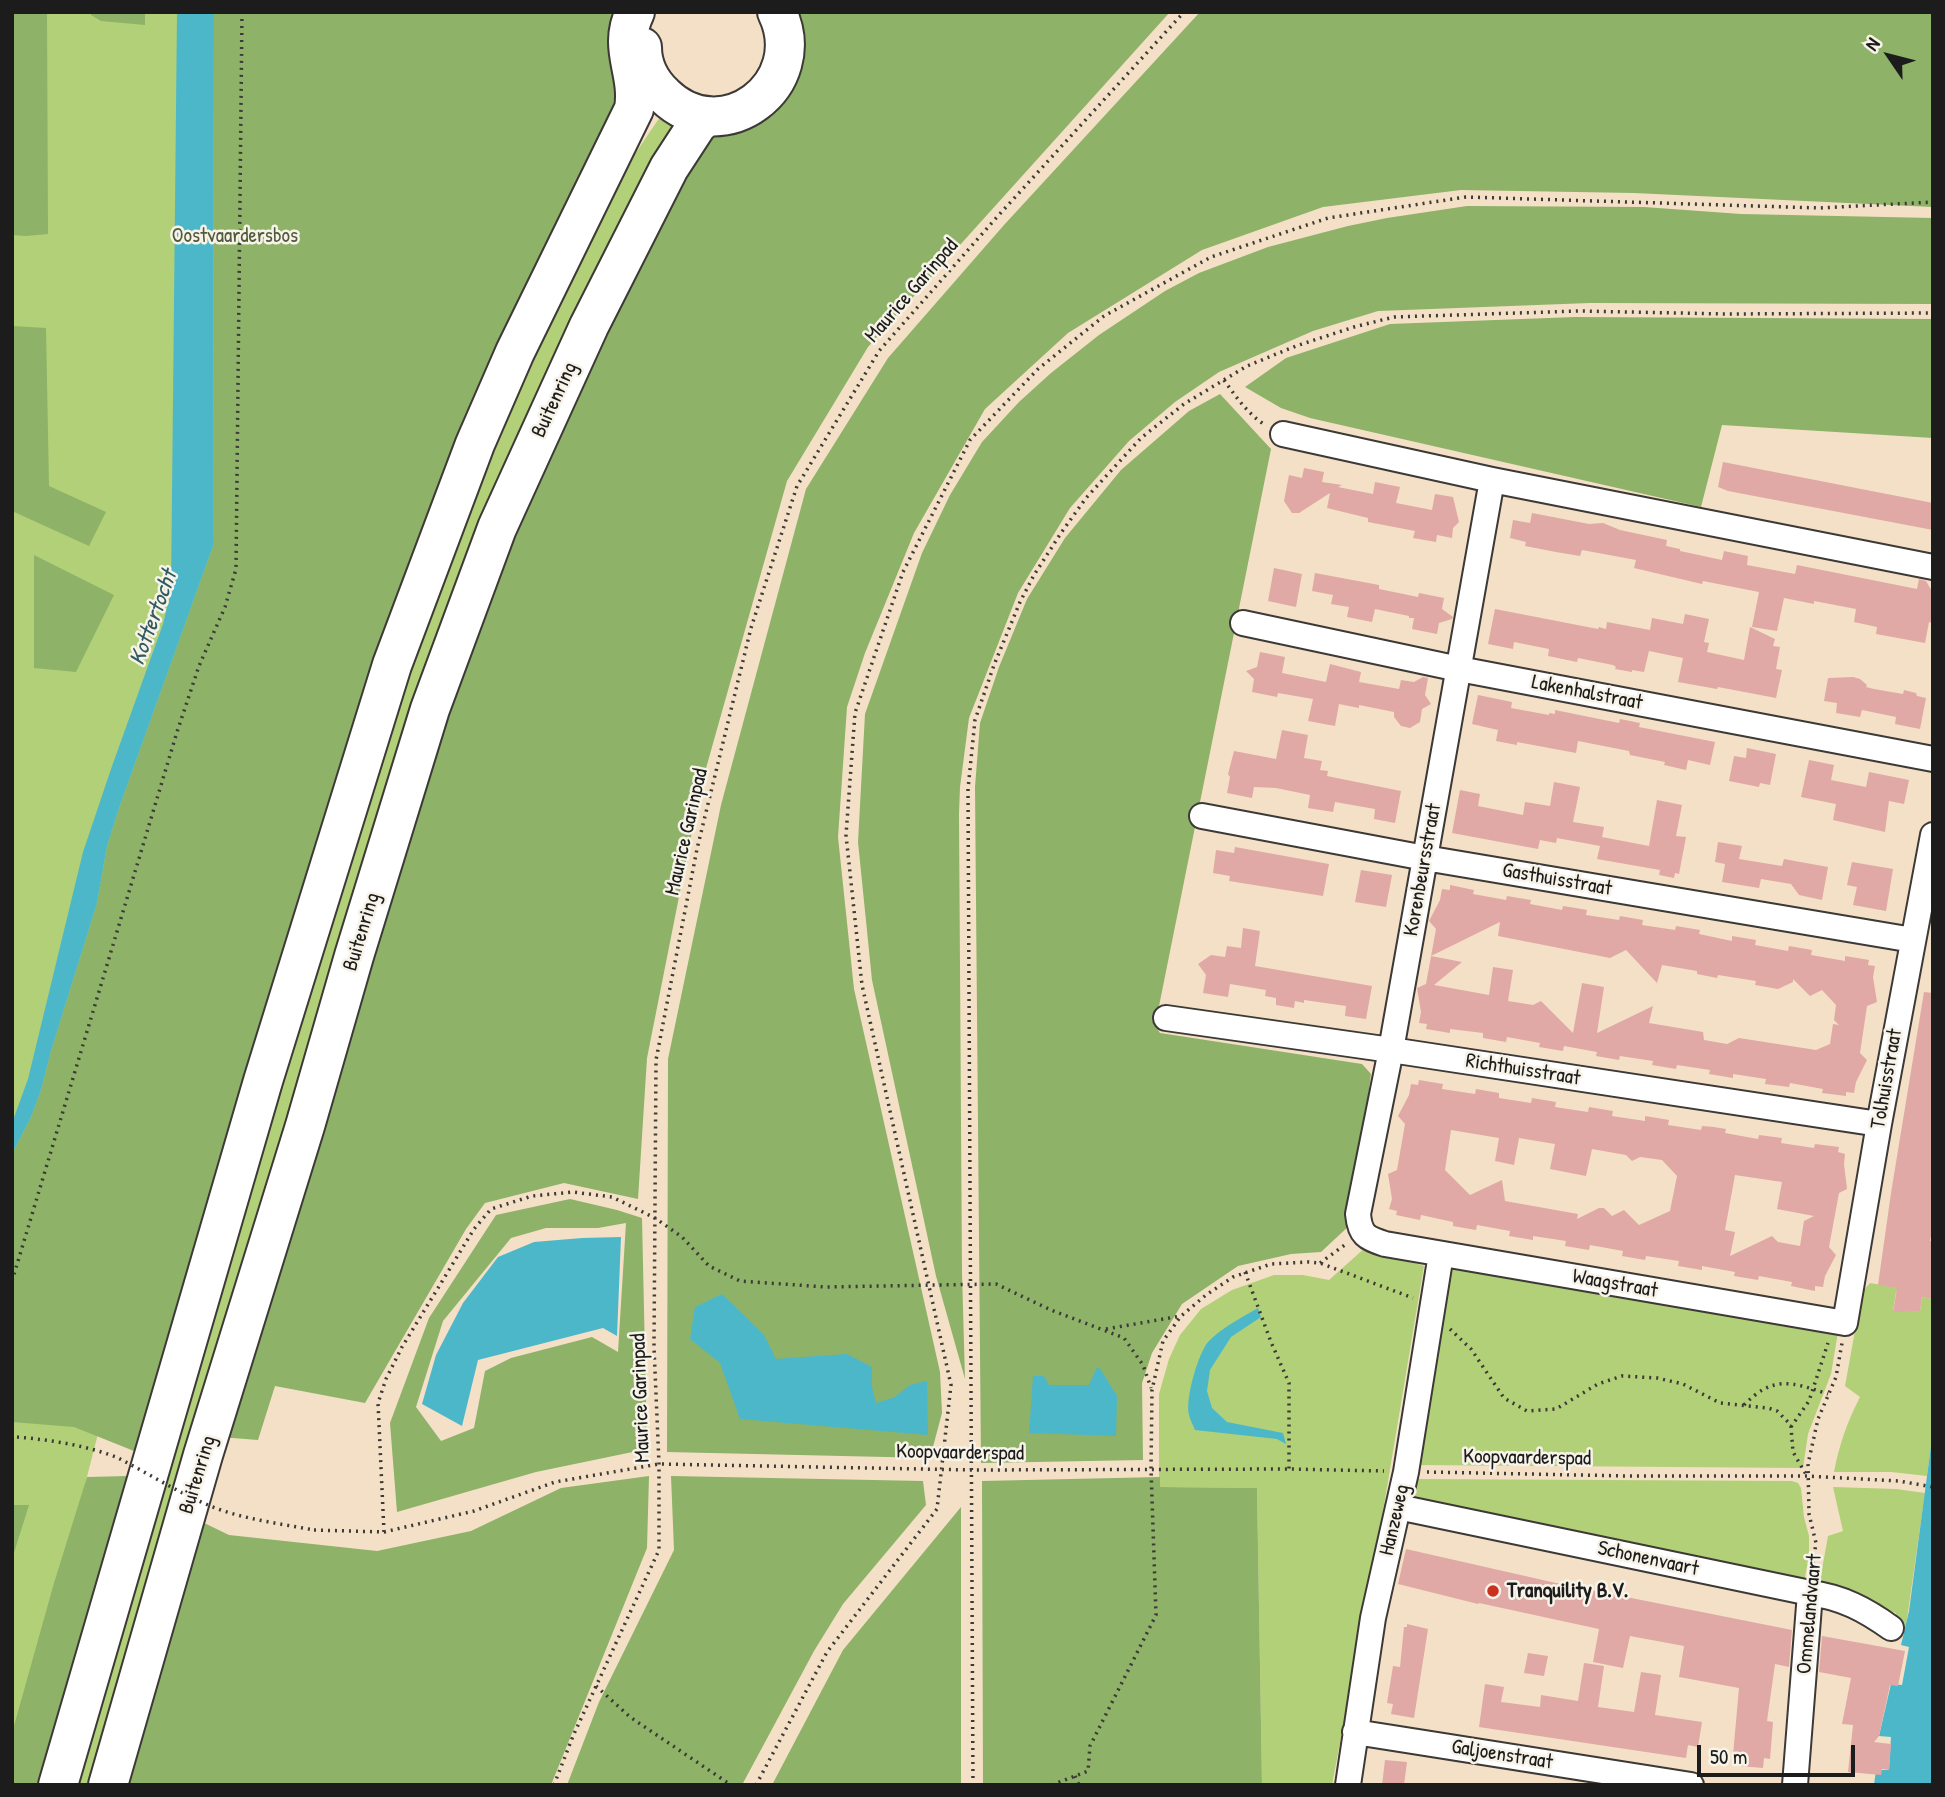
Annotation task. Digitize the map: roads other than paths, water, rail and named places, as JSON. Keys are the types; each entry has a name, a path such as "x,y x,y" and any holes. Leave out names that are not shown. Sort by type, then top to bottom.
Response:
{"highway":[{"path":"643,78 676,106 696,114 719,117 743,111 763,97 778,78 785,55 784,30 777,12"},
{"path":"58,1785 263,1081 392,665 475,444 515,352 581,217 620,160 649,104 643,78 627,50 629,26 639,17"},
{"name":"Buitenring","path":"108,1785 203,1455 430,709 497,528 583,338 669,168 697,125 707,116"}],"street":[{"path":"1283,434 1492,480 1933,566"},
{"name":"Korenbeursstraat","path":"1385,1244 1369,1239 1360,1228 1358,1214 1391,1050 1492,480"},
{"name":"Lakenhalstraat","path":"1243,623 1459,668 1933,759"},
{"name":"Gasthuisstraat","path":"1202,816 1425,858 1913,940"},
{"name":"Tolhuisstraat","path":"1840,1322 1933,835"},
{"name":"Richthuisstraat","path":"1166,1018 1879,1124"},
{"name":"Waagstraat","path":"1385,1244 1840,1322"},
{"name":"Hanzeweg","path":"1348,1785 1373,1618 1406,1472 1441,1254"},
{"name":"Schonenvaart","path":"1398,1507 1828,1595 1873,1615 1891,1629"},
{"name":"Ommelandvaart","path":"1795,1785 1810,1593"},
{"name":"Galjoenstraat","path":"1355,1732 1691,1785"}],"water":[{"path":"177,12 214,12 213,546 119,808 107,846 97,903 41,1090 12,1154 12,1123 28,1079 83,852 163,624 171,591"},
{"path":"621,1237 617,1336 603,1328 478,1360 462,1426 422,1404 436,1355 463,1303 498,1257 534,1242"},
{"path":"722,1294 764,1335 776,1359 847,1354 872,1367 872,1387 876,1403 895,1397 910,1385 927,1381 928,1435 740,1419 720,1363 690,1339 695,1307"},
{"path":"1258,1308 1261,1317 1231,1337 1210,1370 1207,1391 1212,1408 1227,1422 1283,1433 1286,1444 1277,1439 1195,1430 1189,1415 1191,1388 1204,1348 1219,1332"},
{"path":"1097,1367 1117,1396 1116,1436 1029,1433 1033,1376 1044,1376 1049,1385 1089,1385"},
{"path":"1933,1431 1933,1785 1874,1785 1876,1770 1889,1770 1891,1737 1879,1736 1891,1684 1902,1685 1909,1647 1901,1645 1909,1611"}],"place":[{"name":"Tranquility B.V.","path":"1493,1591"}],"park label":[{"name":"Oostvaardersbos","path":"235,236"}],"water label":[{"name":"Kottertocht","path":"154,618"}]}
